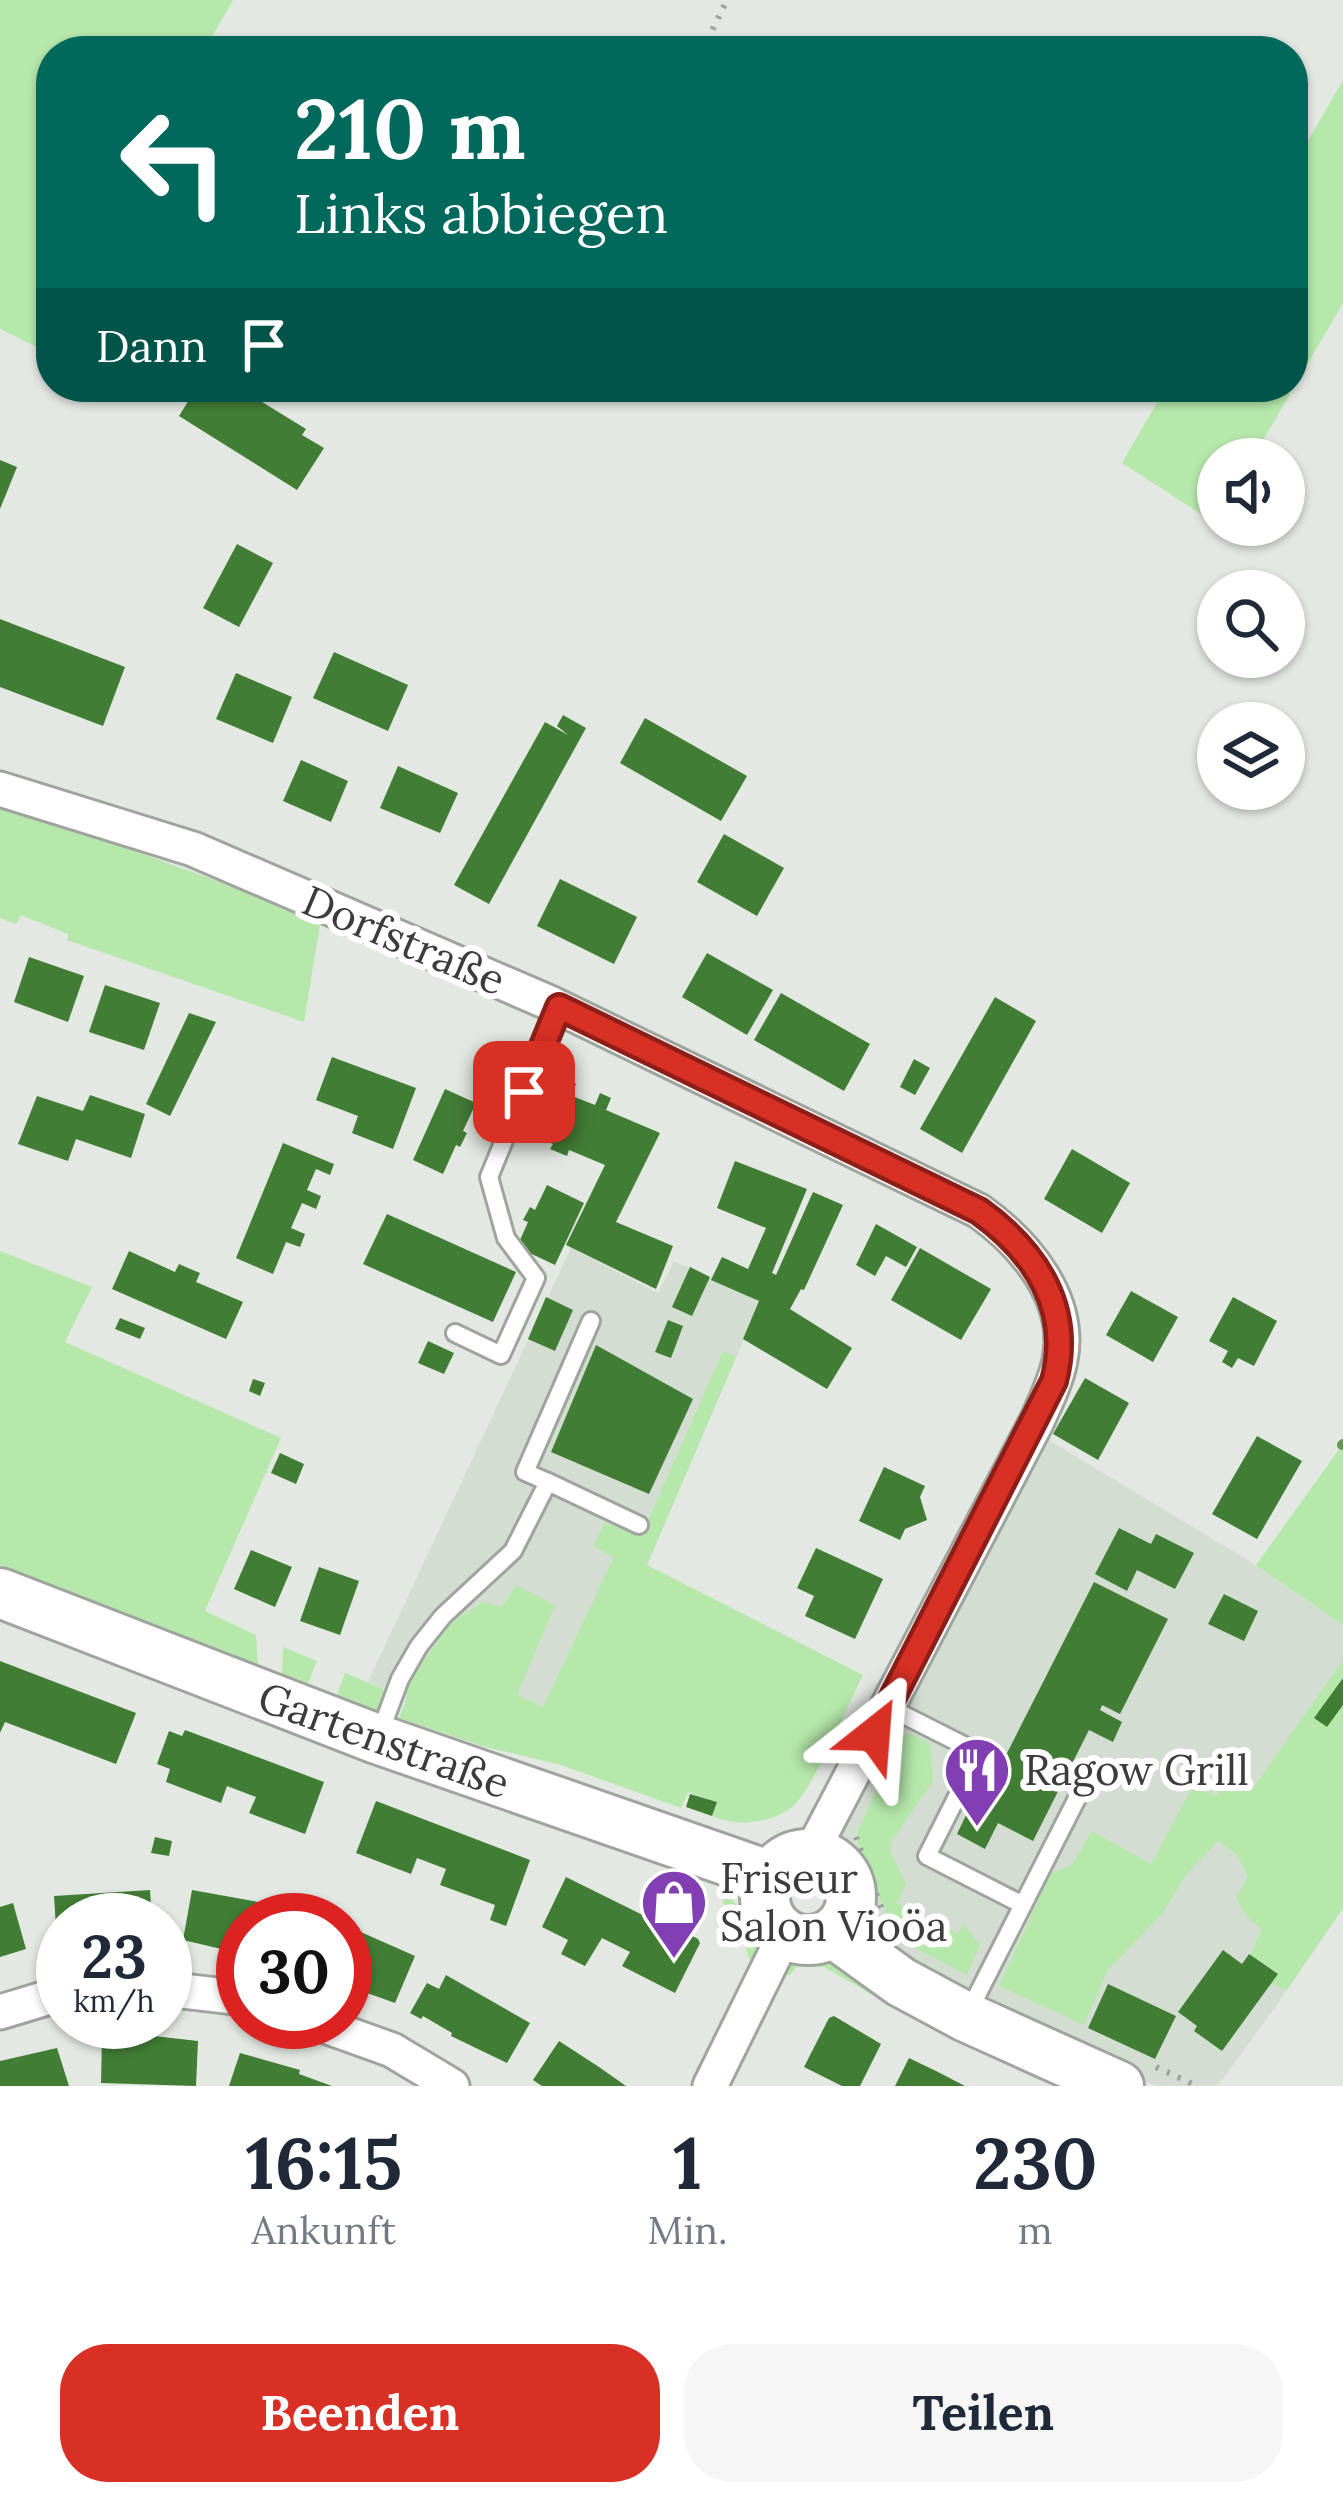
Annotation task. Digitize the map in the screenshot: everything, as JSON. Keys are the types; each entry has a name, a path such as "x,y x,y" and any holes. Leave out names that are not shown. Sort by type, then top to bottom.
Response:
{"street":[{"name":"Dorfstraße","path":"0,789 193,849 559,1007 979,1211 1028,1254 1056,1304 1061,1354 1054,1381 888,1707 791,1864"},
{"name":"Gartenstraße","path":"0,1593 377,1739 791,1864"},
{"path":"791,1864 835,1864 849,1883 851,1902 833,1933 814,1940 785,1934 772,1922 765,1904 791,1864"},
{"path":"833,1933 901,1982 966,2018 1119,2086"},
{"path":"710,2086 785,1934"},
{"path":"0,2012 36,2002"},
{"path":"372,2043 452,2086"}],"lane":[{"path":"455,1333 500,1355 536,1278 506,1238 489,1177 559,1007"},
{"path":"591,1321 525,1472 639,1525"},
{"path":"377,1739 400,1679 419,1646 443,1616 512,1551 548,1483"},
{"path":"888,1707 979,1754 927,1856 1024,1904"},
{"path":"966,2018 1093,1767"}],"path":[{"path":"710,36 728,0"}],"shaded area":[{"path":"571,1248 658,1293 674,1261 760,1302 561,1765 368,1682"},
{"path":"1042,1436 1256,1565 1343,1625 1343,1908 1214,2086 1156,2086 909,1970 870,1923 861,1872 839,1838 840,1828"}],"green space":[{"path":"0,0 233,0 213,36 36,36 36,347 0,329"},
{"path":"1343,80 1343,303 1308,363 1308,141"},
{"path":"1157,402 1285,402 1264,438 1197,438 1197,511 1122,463"},
{"path":"0,802 321,919 304,1022 67,940 68,934 21,915 16,924 0,918"},
{"path":"0,1251 92,1287 65,1342 281,1438 205,1611 256,1635 258,1666 0,1565"},
{"path":"723,1351 736,1357 647,1565 863,1675 800,1798 774,1817 732,1822 712,1816 716,1802 688,1792 681,1808 561,1765 482,1746 399,1718 408,1695 402,1691 451,1623 483,1602 502,1607 516,1585 555,1605 517,1695 543,1707 614,1557 593,1546 605,1523 642,1534"},
{"path":"1343,1444 1343,1625 1256,1565"},
{"path":"283,1647 317,1661 308,1683 282,1674"},
{"path":"1343,1660 1343,1908 1287,1990 1271,1984 1277,1973 1250,1955 1262,1929 1247,1917 1236,1898 1248,1877 1238,1856 1218,1841 1185,1876 1162,1914 1108,1970 1084,2025 999,1986 1051,1873 1072,1865 1092,1831 1151,1864 1194,1784 1216,1796 1227,1778 1251,1791"},
{"path":"345,1673 388,1691 378,1711 337,1695"},
{"path":"913,1734 930,1744 933,1781 891,1842 891,1853 906,1884 897,1903 958,1934 964,1924 980,1945 967,1975 898,1939 859,1852 858,1831 901,1735"},
{"path":"855,1857 886,1934 900,1954 959,1985 951,1993 876,1937 861,1881 849,1860"},
{"path":"725,1893 743,1911 760,1942 755,1964 734,1908 723,1904"},
{"path":"839,1958 906,1995 897,2009 824,1967 798,1965 789,1976 783,1971 795,1959"}],"building":[{"path":"188,402 262,402 306,429 302,435 324,448 297,490 179,416"},
{"path":"0,460 17,467 0,509"},
{"path":"237,544 273,563 239,627 203,608"},
{"path":"0,619 125,667 103,726 0,687"},
{"path":"334,652 408,685 388,731 313,698"},
{"path":"236,673 292,697 273,743 216,719"},
{"path":"563,715 586,728 489,904 454,885 545,722 568,735 557,726"},
{"path":"645,718 747,776 721,821 620,763"},
{"path":"301,760 348,781 331,822 283,801"},
{"path":"398,766 458,793 440,833 380,808"},
{"path":"724,834 784,868 757,916 697,882"},
{"path":"560,879 637,917 614,964 537,926"},
{"path":"707,953 773,990 747,1035 682,997"},
{"path":"29,957 84,976 68,1022 14,1002"},
{"path":"105,985 160,1003 144,1050 89,1032"},
{"path":"781,993 870,1044 844,1091 754,1040"},
{"path":"995,997 1036,1021 962,1153 920,1129"},
{"path":"189,1013 216,1022 170,1116 146,1104"},
{"path":"332,1057 416,1088 393,1149 352,1133 358,1116 316,1100"},
{"path":"914,1059 930,1068 915,1095 900,1087"},
{"path":"565,1079 576,1084 572,1096 595,1105 600,1093 611,1098 606,1110 660,1133 616,1222 673,1246 656,1289 566,1245 605,1165 569,1150 567,1156 550,1149 553,1144 515,1128 535,1081 560,1091"},
{"path":"445,1089 476,1103 463,1131 467,1133 443,1174 413,1160"},
{"path":"90,1095 145,1114 131,1158 76,1139 68,1161 18,1144 37,1096 83,1111"},
{"path":"283,1143 334,1164 330,1175 316,1169 307,1190 321,1196 316,1209 302,1203 291,1228 305,1234 300,1247 286,1242 273,1274 236,1258"},
{"path":"1072,1149 1130,1183 1102,1233 1044,1199"},
{"path":"735,1161 807,1189 772,1273 776,1275 813,1192 843,1205 804,1290 790,1309 852,1348 827,1389 743,1339 759,1301 711,1280 722,1257 748,1269 766,1228 717,1208"},
{"path":"547,1185 584,1203 555,1265 517,1247 528,1222 523,1220 530,1207 535,1210"},
{"path":"387,1214 516,1272 493,1322 363,1264"},
{"path":"876,1224 917,1247 906,1267 886,1256 875,1276 856,1265"},
{"path":"920,1248 991,1289 961,1340 891,1300"},
{"path":"129,1251 175,1272 179,1264 200,1273 196,1282 243,1302 226,1339 112,1289"},
{"path":"690,1267 710,1277 692,1316 672,1307"},
{"path":"1131,1291 1178,1317 1153,1362 1106,1335"},
{"path":"546,1297 573,1310 555,1351 528,1339"},
{"path":"1233,1297 1277,1321 1254,1366 1238,1358 1232,1368 1222,1362 1228,1351 1209,1341"},
{"path":"120,1318 145,1328 140,1339 115,1329"},
{"path":"668,1320 683,1326 671,1358 655,1352"},
{"path":"428,1341 454,1353 444,1374 418,1363"},
{"path":"596,1345 693,1399 649,1494 551,1452"},
{"path":"1085,1378 1129,1403 1098,1460 1053,1434"},
{"path":"253,1379 265,1383 260,1396 249,1391"},
{"path":"1257,1436 1302,1461 1257,1539 1212,1514"},
{"path":"280,1453 304,1464 296,1484 271,1473"},
{"path":"884,1467 925,1486 920,1497 927,1520 905,1529 900,1540 859,1521"},
{"path":"1119,1528 1151,1544 1156,1534 1194,1553 1175,1589 1137,1570 1127,1591 1095,1574"},
{"path":"816,1548 883,1579 855,1639 805,1616 814,1596 797,1588"},
{"path":"251,1550 292,1567 275,1607 234,1589"},
{"path":"319,1567 359,1581 340,1635 300,1621"},
{"path":"1094,1582 1168,1619 1120,1714 1102,1705 1100,1710 1122,1722 1113,1742 1089,1730 1033,1841 998,1823 985,1849 957,1834 969,1809 977,1812"},
{"path":"1224,1594 1258,1611 1244,1641 1208,1624"},
{"path":"0,1661 136,1713 116,1764 5,1722 0,1733"},
{"path":"1343,1678 1343,1705 1327,1727 1314,1718"},
{"path":"185,1730 324,1782 305,1834 249,1813 256,1797 227,1786 221,1803 166,1782 170,1769 157,1764 169,1731 182,1736"},
{"path":"690,1794 717,1802 712,1816 686,1807"},
{"path":"376,1801 530,1860 506,1926 490,1920 495,1905 440,1885 446,1869 417,1858 411,1874 356,1853"},
{"path":"155,1837 172,1841 169,1856 151,1853"},
{"path":"566,1877 698,1939 675,1993 622,1966 630,1952 602,1938 585,1966 561,1954 568,1940 542,1927"},
{"path":"191,1893 216,1894 216,1948 192,1942"},
{"path":"13,1903 26,1949 0,1957 0,1907"},
{"path":"372,1937 415,1956 395,2003 372,1995"},
{"path":"1223,1950 1242,1964 1249,1954 1278,1974 1222,2051 1194,2031 1197,2026 1178,2012"},
{"path":"446,1975 530,2023 507,2063 410,2013 427,1983 439,1989"},
{"path":"1108,1984 1176,2016 1155,2059 1088,2028"},
{"path":"834,2016 881,2044 860,2086 842,2086 804,2067"},
{"path":"192,2040 198,2041 196,2086 101,2083 102,2049 192,2049"},
{"path":"559,2041 626,2086 542,2086 533,2080"},
{"path":"57,2049 69,2086 0,2086 0,2061"},
{"path":"240,2053 300,2070 299,2074 332,2086 229,2086"},
{"path":"909,2058 936,2071 965,2086 895,2086"}],"place":[{"name":"Ragow Grill","path":"977,1829"},
{"name":"Friseur Salon Vioöa","path":"674,1961"}],"route":[{"path":"524,1092 559,1007 979,1211 1028,1254 1056,1304 1061,1354 1054,1381 874,1734"}]}
